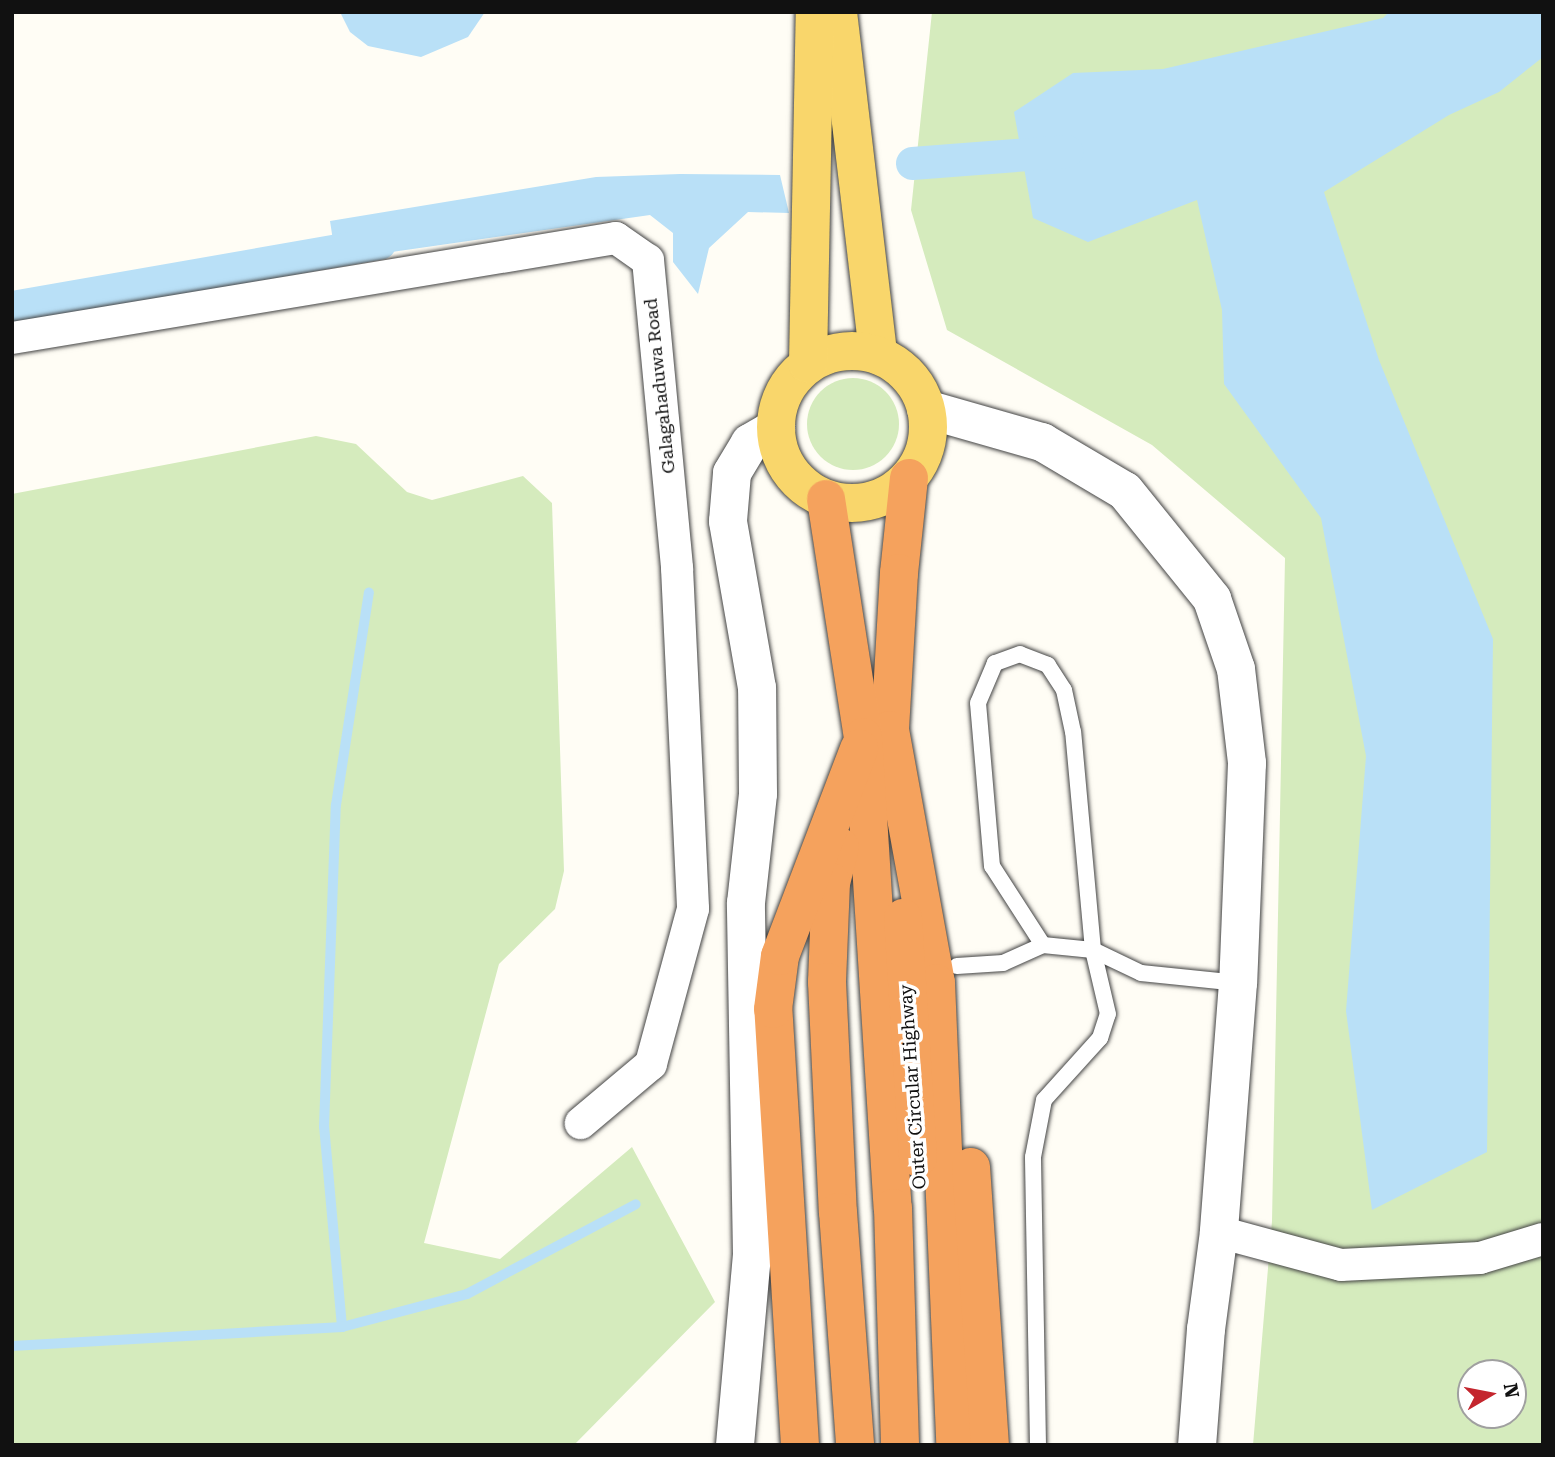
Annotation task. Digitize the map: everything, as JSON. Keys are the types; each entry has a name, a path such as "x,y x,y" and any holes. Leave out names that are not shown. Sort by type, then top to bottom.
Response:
{"highway":[{"path":"900,1445 877,734 909,478"},
{"path":"826,499 877,734 936,983 955,1445"},
{"path":"823,1445 801,985 846,822 877,734"},
{"path":"877,734 961,982 990,1445"},
{"path":"800,1445 773,1009 780,956 877,734"},
{"name":"Outer Circular Highway","path":"877,734 935,1445"},
{"path":"846,822 883,1445"},
{"path":"831,882 827,982 838,1212 855,1445"}],"main road":[{"path":"808,364 815,12"},
{"path":"838,12 878,355"},
{"path":"854,350 878,355 900,367 916,386 926,408 928,433 922,457 909,478 892,492 870,501 848,503 826,499 806,487 790,471 779,450 776,428 779,404 790,381 808,364 830,353 854,350"}],"street":[{"name":"Galagahaduwa Road","path":"12,338 616,238 648,260 677,568 693,909 651,1064 580,1123"},
{"path":"926,408 1042,442 1125,491 1212,599 1236,669 1247,763 1238,983 1219,1233 1206,1329 1197,1445"},
{"path":"735,1445 752,1255 746,903 758,794 757,688 728,521 732,473 750,443 776,428"},
{"path":"1219,1233 1341,1265 1480,1258 1543,1239"}],"lane":[{"path":"1038,1445 1033,1157 1044,1100 1100,1038 1108,1014 1093,950 1073,732 1064,690 1048,665 1020,654 995,663 978,702 992,866 1044,945"},
{"path":"957,966 1003,962 1044,945 1093,950 1141,973 1238,983"}],"green space":[{"path":"932,12 1543,12 1543,1445 1253,1445 1272,1221 1285,558 1152,445 947,330 911,210"},
{"path":"853,378 871,381 886,391 896,406 899,424 896,442 886,457 871,467 853,470 835,467 820,457 810,442 807,424 810,406 820,391 835,381"},
{"path":"316,436 356,444 407,492 432,500 523,476 552,503 564,871 555,909 499,964 424,1243 500,1259 632,1147 715,1302 574,1445 12,1445 12,494"}],"water":[{"path":"340,12 485,12 468,37 421,57 368,46 350,32"},
{"path":"1389,12 1543,12 1543,57 1499,92 1449,115 1324,192 1379,360 1493,639 1487,1152 1372,1210 1346,1011 1366,756 1321,518 1224,384 1222,310 1197,200 1088,242 1033,218 1014,112 1073,73 1163,69 1383,18"},
{"path":"780,175 789,213 748,212 709,248 698,294 673,262 673,233 650,215 336,260 330,221 596,177"}],"waterway":[{"path":"912,163 1067,151"},
{"path":"12,307 379,243"},
{"path":"342,1327 324,1127 336,805 369,593"},
{"path":"12,1346 342,1327 467,1294 636,1204"}]}
